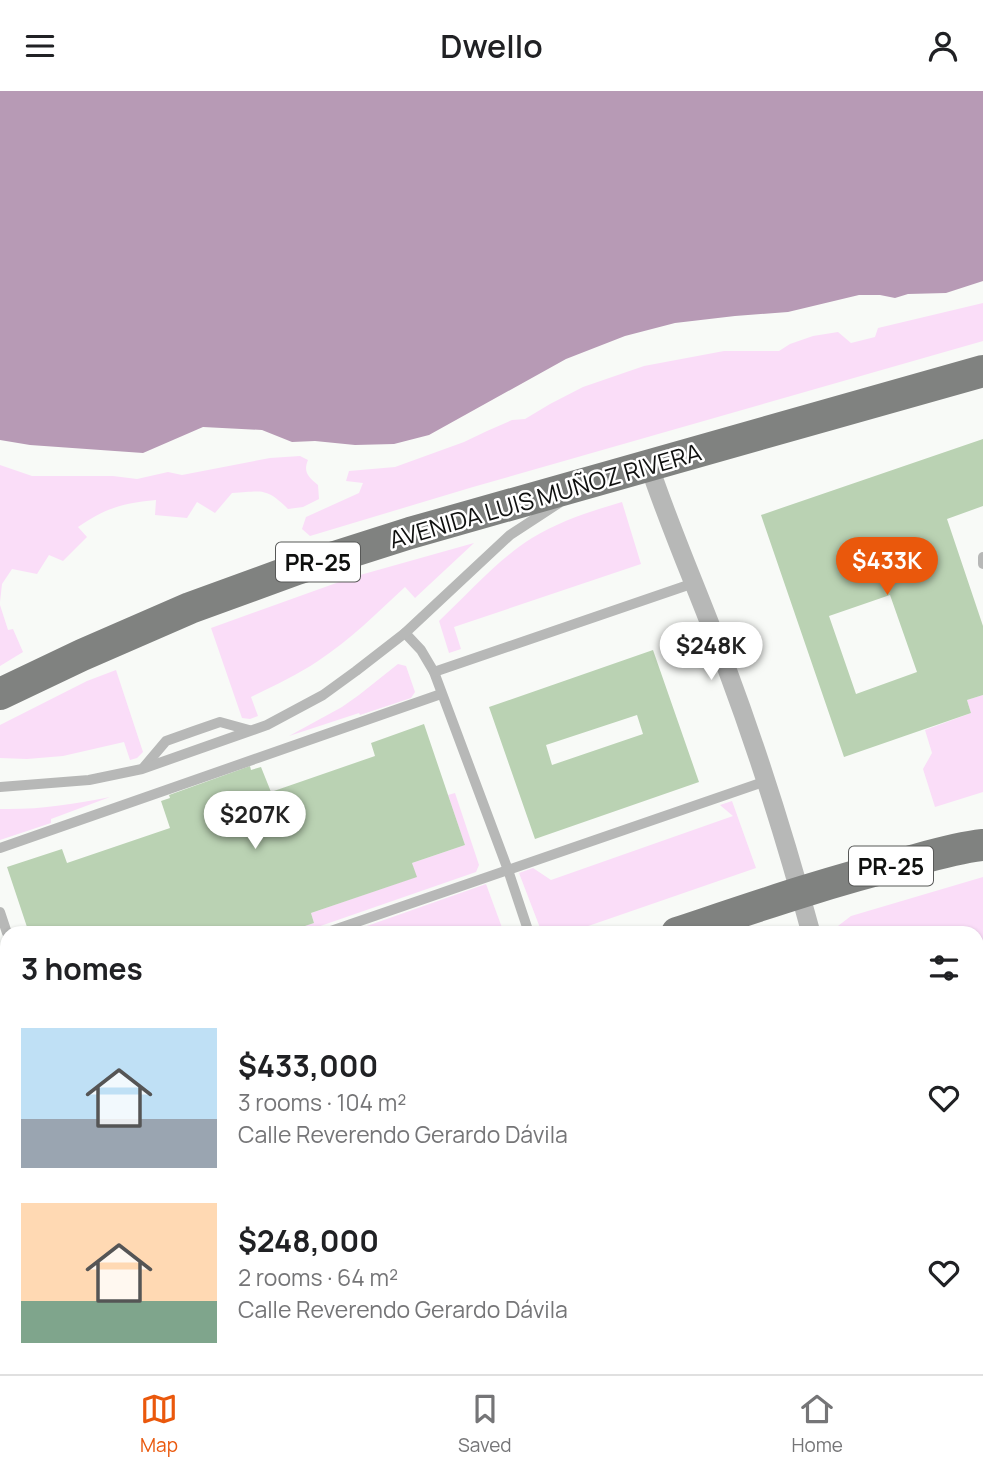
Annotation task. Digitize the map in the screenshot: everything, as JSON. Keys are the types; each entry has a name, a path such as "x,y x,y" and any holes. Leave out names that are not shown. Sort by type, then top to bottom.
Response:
{"main road":[{"name":"AVENIDA LUIS MUÑOZ RIVERA","path":"0,694 190,608 297,569 410,533 983,371"},
{"name":"PR-25","path":"698,926 884,868 983,845"}],"street":[{"path":"649,465 667,519 695,583 728,671 766,781 809,926"}],"lane":[{"path":"0,787 89,780 142,769 267,725 323,695 356,671 405,632 510,535 591,482"},
{"path":"983,557 983,563"},
{"path":"434,673 695,583"},
{"path":"405,632 421,650 434,673 527,926"},
{"path":"0,848 441,694"},
{"path":"142,769 166,741 176,737 220,722 250,730"},
{"path":"345,926 766,781"}],"shaded area":[{"path":"0,91 983,91 983,281 946,293 908,294 895,298 859,295 788,312 675,323 625,336 566,359 429,435 394,444 292,442 262,430 203,427 143,453 30,445 0,440"},
{"path":"983,303 983,341 310,536 302,529 306,517 359,493 363,483 346,481 349,471 395,467 464,442 512,420 525,419 583,387 644,366 724,351 779,351 813,336 838,332 851,343 875,337 878,328"},
{"path":"300,456 308,460 306,471 318,485 319,499 303,507 288,509 274,497 256,492 232,493 215,513 197,502 187,518 155,515 156,500 115,507 78,527 87,537 63,561 49,555 37,574 12,569 2,584 0,602 0,465 32,476 113,476 137,479 168,472 182,475 270,458"},
{"path":"622,502 641,564 454,627 461,649 449,653 439,621 495,567 519,547 554,526"},
{"path":"474,543 415,598 405,587 330,653 294,676 251,697 258,716 242,718 211,628 353,577"},
{"path":"0,605 8,630 13,629 23,652 0,666"},
{"path":"398,664 406,666 415,692 411,698 289,736 342,707"},
{"path":"116,670 143,752 137,758 130,760 124,742 63,756 0,758 0,725 87,681"},
{"path":"983,695 983,792 935,807 923,769 932,753 925,730 971,713 967,700"},
{"path":"455,793 479,865 476,872 320,926 304,926 314,923 311,913 416,877 412,863 465,845 448,795"},
{"path":"110,797 51,819 51,823 0,840 0,809 42,807"},
{"path":"732,801 756,868 588,926 539,926 519,873 533,868 551,880 733,816 720,805"},
{"path":"983,877 983,926 838,926 851,916"},
{"path":"486,884 501,926 367,926"}],"building":[{"path":"983,439 983,506 947,519 983,626 983,695 967,700 971,713 844,757 761,515","holes":["890,595 917,672 856,694 829,616"]},
{"path":"653,650 699,782 535,839 489,707","holes":["637,715 643,734 552,765 546,745"]},
{"path":"424,724 465,845 412,863 417,877 311,913 314,923 305,926 27,926 7,867 62,849 67,863 170,828 161,801 170,798 169,795 250,766 251,770 261,767 271,792 375,756 371,743"}]}
